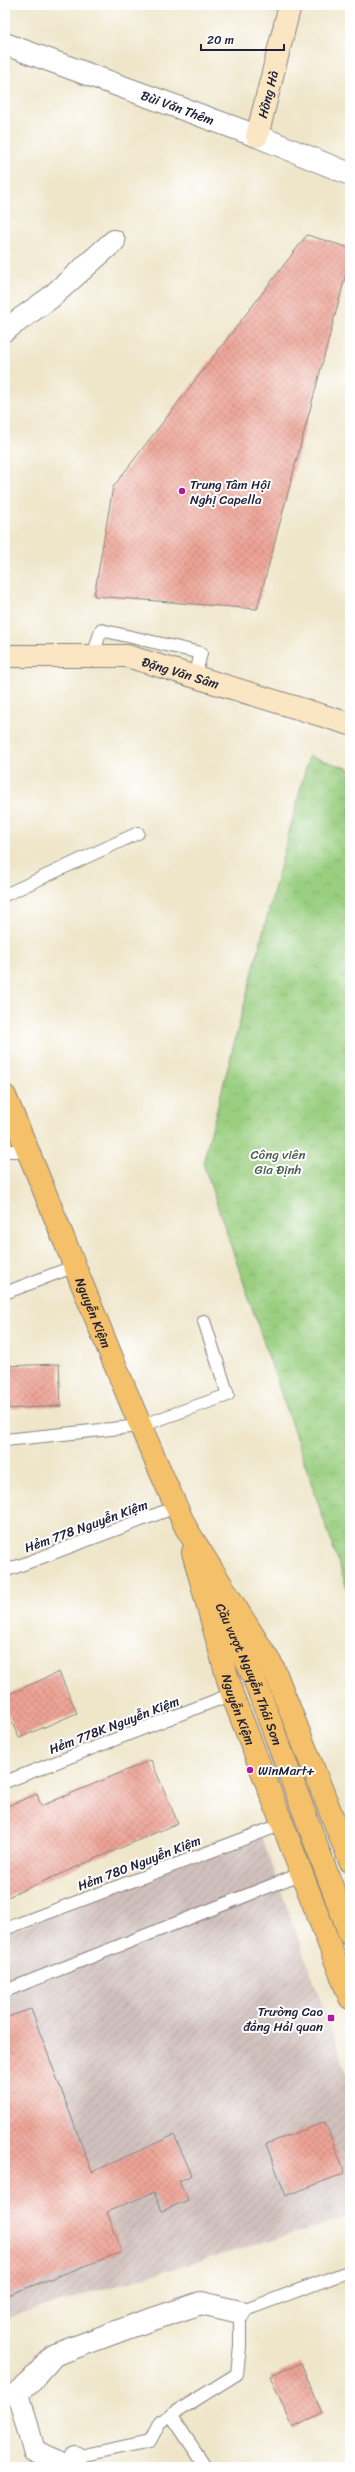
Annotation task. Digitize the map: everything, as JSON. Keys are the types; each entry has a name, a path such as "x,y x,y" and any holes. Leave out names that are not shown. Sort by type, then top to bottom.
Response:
{"main road":[{"name":"Nguyễn Kiệm","path":"5,1096 140,1426 176,1507 186,1528 273,1667 350,1861"},
{"name":"Nguyễn Kiệm","path":"186,1528 232,1694 303,1872 350,1998"},
{"name":"Cầu vượt Nguyễn Thái Sơn","path":"186,1528 252,1676 350,1935"}],"street":[{"name":"Hồng Hà","path":"257,136 290,5"},
{"name":"Bùi Văn Thêm","path":"5,44 257,136 350,174"},
{"path":"5,330 50,298 114,241"},
{"name":"Đặng Văn Sâm","path":"5,656 127,656 350,724"},
{"path":"69,2462 34,2451 18,2392 32,2380 54,2355 135,2325 201,2303 240,2312"}],"lane":[{"path":"5,895 138,833"},
{"path":"5,1151 28,1151"},
{"path":"5,1293 75,1266"},
{"path":"5,1440 140,1426 228,1395 204,1321"},
{"name":"Hẻm 778 Nguyễn Kiệm","path":"5,1571 176,1507"},
{"name":"Hẻm 778K Nguyễn Kiệm","path":"5,1782 232,1694"},
{"name":"Hẻm 780 Nguyễn Kiệm","path":"5,1929 283,1824"},
{"path":"5,1991 303,1872"},
{"path":"69,2462 150,2441 160,2422 237,2374 240,2346 240,2312 350,2271"},
{"path":"171,2415 206,2467"}],"shaded area":[{"path":"259,1830 350,2081 350,2217 5,2318 5,1934"}],"green space":[{"name":"Công viên Gia Định","path":"309,756 350,769 350,1597 203,1163"}],"building":[{"path":"307,235 350,248 350,259 257,609 94,596 113,487"},
{"path":"59,1364 61,1406 5,1409 5,1366"},
{"path":"59,1672 77,1713 19,1738 5,1707 5,1696"},
{"path":"151,1760 178,1823 5,1898 5,1807 37,1794 41,1806"},
{"path":"31,2009 92,2172 174,2135 192,2175 179,2181 188,2200 162,2211 154,2192 107,2212 122,2252 5,2296 5,2018"},
{"path":"325,2122 345,2173 286,2196 266,2144"},
{"path":"301,2363 322,2413 293,2428 270,2376"}],"place":[{"name":"Trung Tâm Hội Nghị Capella","path":"182,491"},
{"name":"WinMart+","path":"250,1770"},
{"name":"Trường Cao đẳng Hải quan","path":"331,2018"}]}
